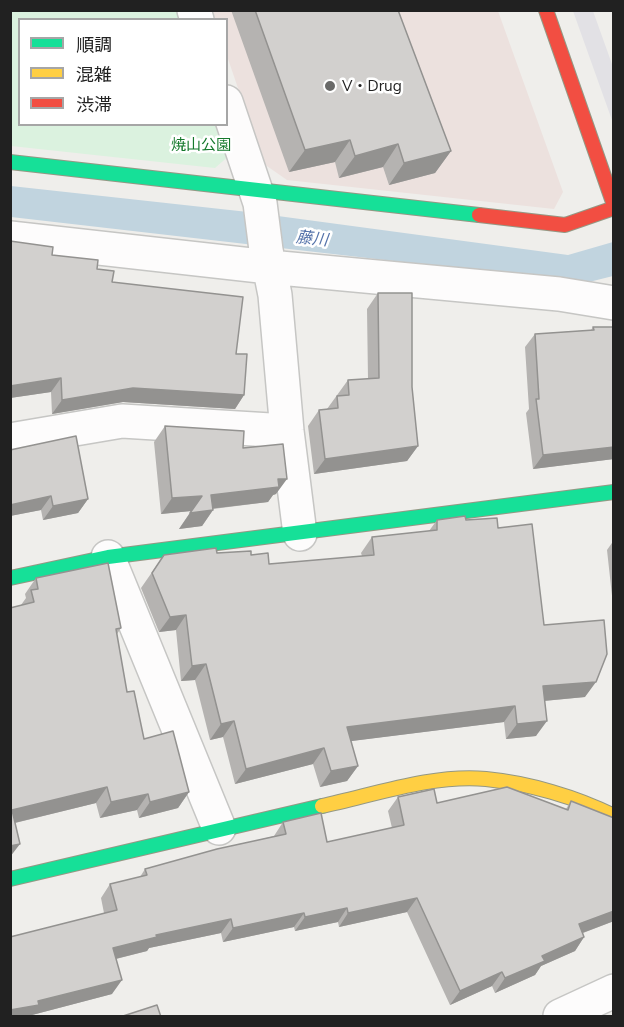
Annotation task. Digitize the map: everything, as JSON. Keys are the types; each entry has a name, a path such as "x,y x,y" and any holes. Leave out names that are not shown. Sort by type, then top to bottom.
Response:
{"street":[{"path":"10,162 259,196 565,225 614,206 546,10"},
{"path":"228,108 259,196 267,259 275,294 286,431 300,534"},
{"path":"10,238 267,259 560,294 614,303"},
{"path":"10,440 122,421 286,431"},
{"path":"10,578 108,557 614,492"},
{"path":"108,557 219,828"},
{"path":"10,879 219,828 432,782 485,778 580,800 614,816"},
{"path":"560,1017 614,991"}],"shaded area":[{"path":"211,11 498,11 563,192 554,209 287,180 264,164 228,59 228,18 214,18"},
{"path":"573,11 593,11 613,67 613,123"}],"green space":[{"name":"焼山公園","path":"179,10 182,18 18,18 18,126 220,126 231,154 215,168 11,146 11,11"}],"water":[{"name":"藤川","path":"11,186 248,212 568,255 613,242 613,276 585,283 11,217"}],"building":[{"name":"V・Drug","path":"255,10 398,10 451,151 404,163 398,144 355,156 350,140 305,150"},
{"path":"10,241 53,247 52,255 98,260 97,269 114,271 112,282 243,297 236,354 247,354 244,395 133,388 62,400 61,378 10,386"},
{"path":"378,293 412,293 412,387 418,446 325,459 319,410 338,408 337,396 349,395 348,380 379,378"},
{"path":"593,327 614,327 614,447 543,455 536,399 539,399 535,334 594,330"},
{"path":"165,426 244,431 243,448 283,444 287,479 278,479 279,487 211,495 213,510 190,513 202,496 172,498"},
{"path":"76,436 88,499 53,506 51,496 10,505 10,450"},
{"path":"465,516 466,520 497,518 498,528 532,524 544,625 604,620 607,654 596,682 543,686 547,721 517,724 515,706 347,727 358,766 331,771 324,748 246,769 234,721 221,724 206,664 192,666 186,615 170,617 152,573 164,555 216,548 217,553 251,551 251,555 268,553 269,564 374,555 372,537 437,530 437,520"},
{"path":"108,563 121,628 116,629 127,692 134,691 144,739 173,731 189,792 150,802 148,794 111,802 107,787 12,810 20,844 10,846 10,608 34,602 31,590 38,589 36,578"},
{"path":"507,787 568,810 571,801 614,818 614,911 579,924 584,937 542,956 545,961 505,978 502,972 460,991 417,898 348,913 347,908 305,917 304,913 233,928 231,919 156,935 157,937 113,948 122,980 38,1001 39,1005 10,1010 10,937 117,910 110,884 147,875 145,869 217,849 286,834 283,822 321,813 327,842 404,825 398,797 434,789 437,803"},
{"path":"157,1005 161,1017 120,1017"}],"traffic: fast":[{"path":"10,162 479,215"},
{"path":"10,578 108,557 614,492"},
{"path":"10,879 322,806"}],"traffic: slow":[{"path":"322,806 403,786 466,778 535,787 568,797 614,816"}],"traffic: jam":[{"path":"546,10 614,205"},
{"path":"479,215 565,225 614,208"}],"place":[{"name":"V・Drug","path":"330,86"}]}
